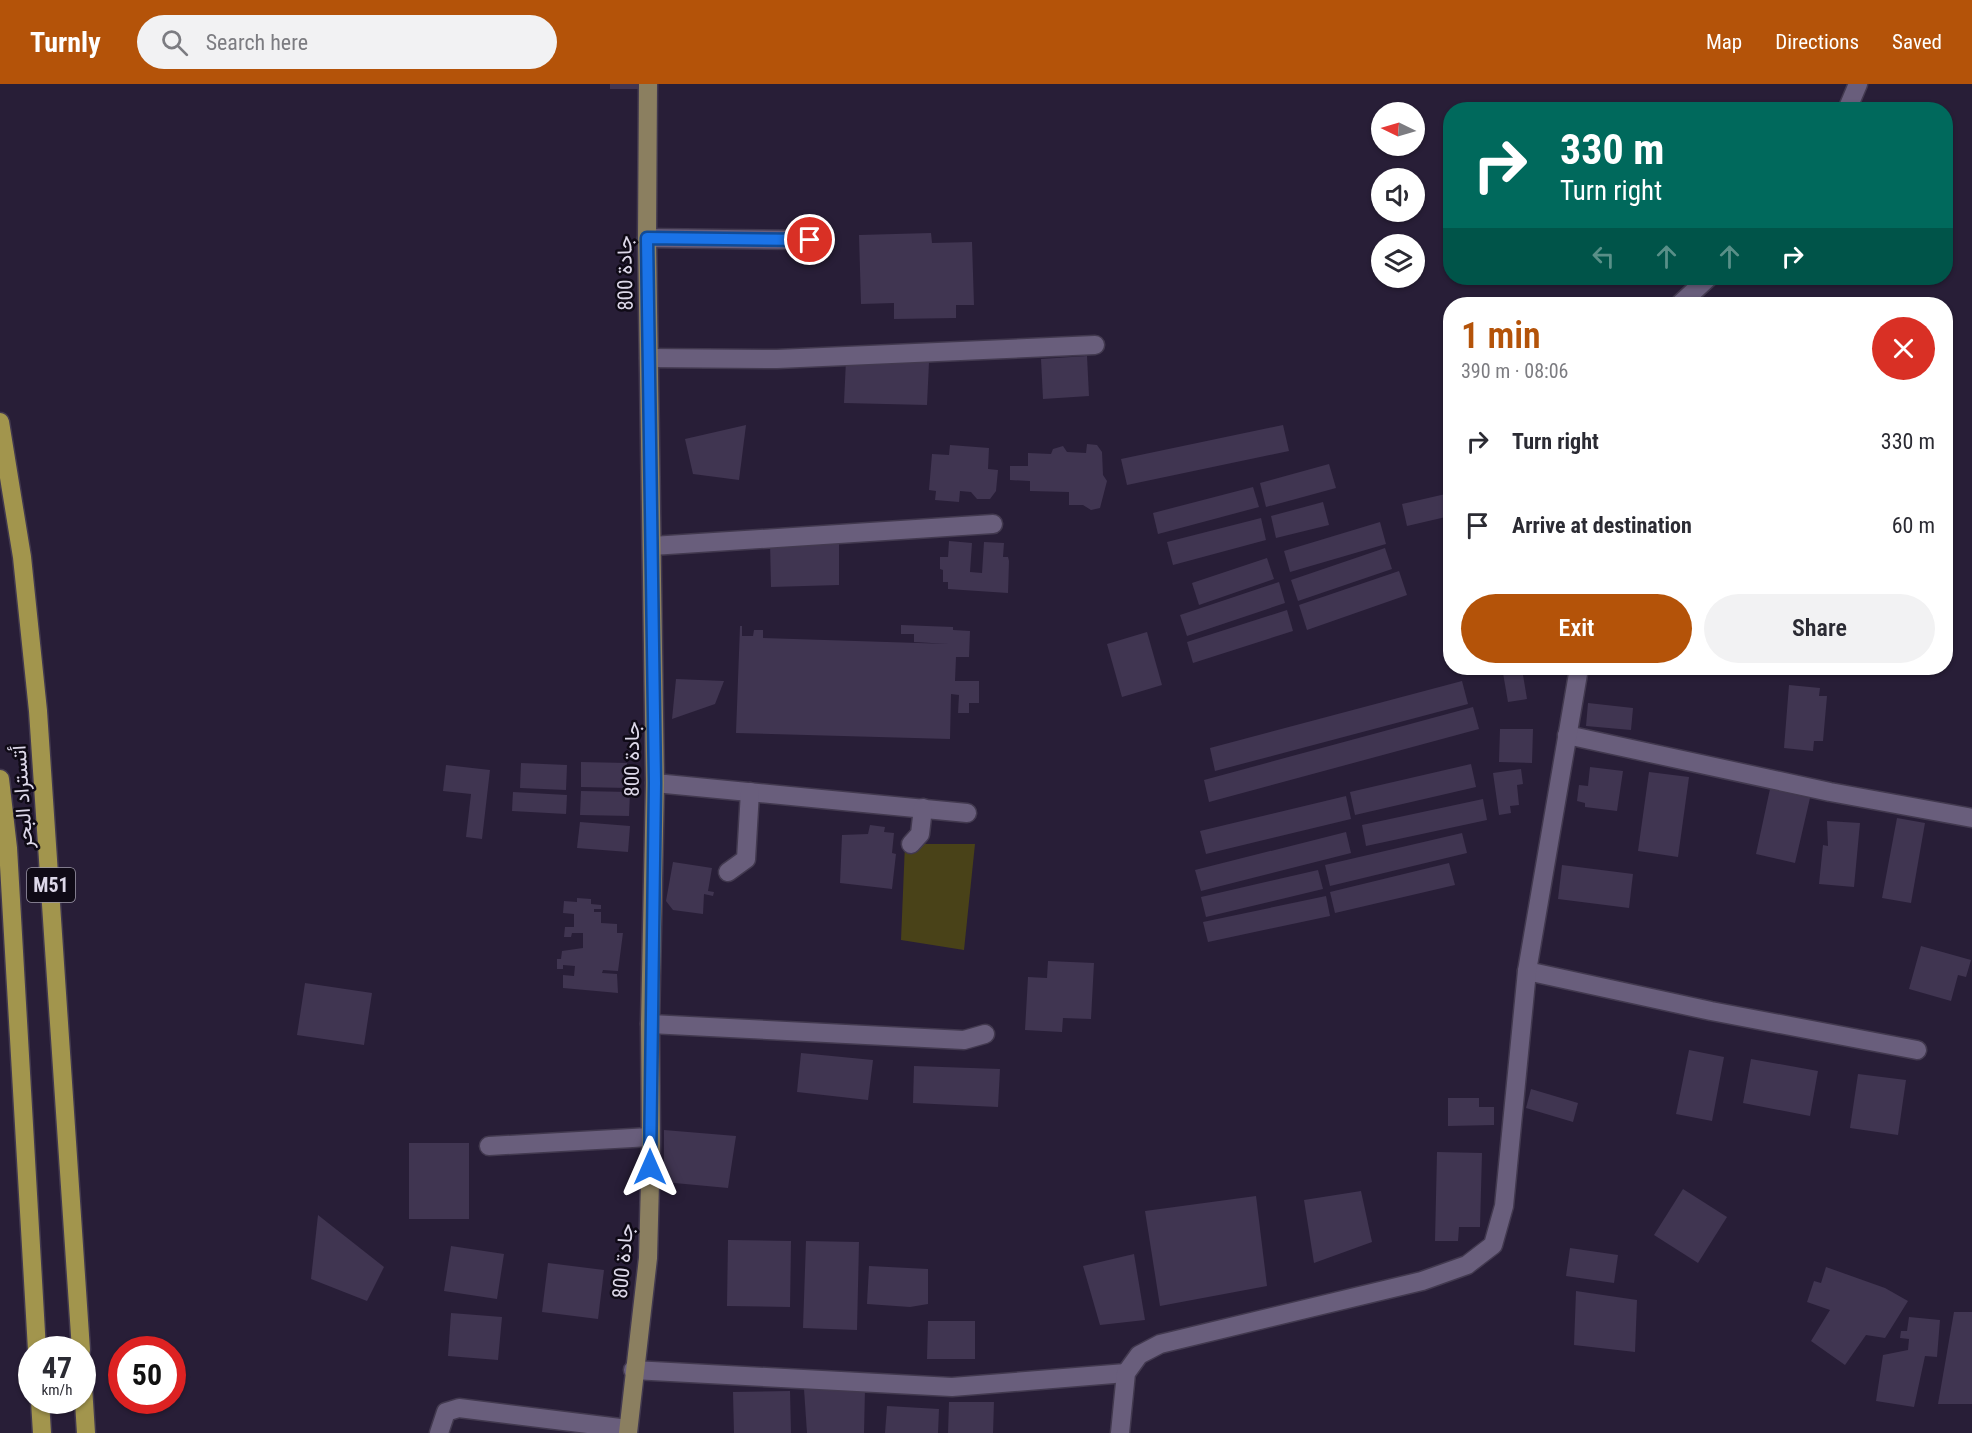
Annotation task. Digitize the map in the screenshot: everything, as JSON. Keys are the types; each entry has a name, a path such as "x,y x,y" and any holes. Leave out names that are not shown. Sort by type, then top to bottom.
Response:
{"highway":[{"name":"أتستراد البحر","path":"0,422 22,557 38,711 80,1336"},
{"name":"أتستراد البحر","path":"0,779 8,848 36,1336"},
{"path":"41,1414 42,1433"},
{"path":"85,1414 86,1433"}],"main road":[{"name":"جادة 800","path":"628,1431 633,1370 648,1258 650,1137 655,783 647,238 648,84"}],"street":[{"path":"1850,102 1858,84"},
{"path":"647,238 810,240"},
{"path":"1688,297 1700,285"},
{"path":"649,357 777,358 1095,345"},
{"path":"652,546 993,524"},
{"path":"1120,1433 1126,1373 1139,1355 1160,1344 1422,1281 1467,1265 1493,1245 1504,1206 1527,971 1578,675"},
{"path":"1567,735 1830,792 1972,819"},
{"path":"655,783 967,813"},
{"path":"728,873 746,859 750,792"},
{"path":"911,844 920,834 923,808"},
{"path":"1527,971 1711,1011 1917,1050"},
{"path":"650,1024 964,1040 985,1034"},
{"path":"489,1146 650,1137"},
{"path":"633,1370 952,1387 1126,1373"},
{"path":"438,1433 446,1412 459,1408 628,1431"}],"shaded area":[{"path":"905,844 975,844 964,950 901,940"}],"building":[{"path":"610,84 642,84 642,89 610,89"},
{"path":"931,233 932,243 972,242 974,305 956,305 956,318 894,319 894,303 861,304 859,235"},
{"path":"1087,356 1089,396 1043,399 1041,359"},
{"path":"846,360 929,362 927,405 844,403"},
{"path":"746,425 739,480 693,474 685,439"},
{"path":"1283,425 1289,451 1127,485 1121,459"},
{"path":"1087,444 1097,445 1102,452 1103,475 1107,481 1100,508 1091,510 1083,505 1069,505 1069,492 1030,491 1030,481 1010,480 1010,466 1028,466 1028,453 1051,454 1053,449 1063,446 1067,452 1086,453"},
{"path":"950,445 989,448 988,469 998,470 996,491 990,499 977,499 971,492 960,491 959,502 935,500 936,491 929,490 932,454 949,455"},
{"path":"1329,464 1336,488 1266,507 1260,483"},
{"path":"1253,487 1259,507 1158,534 1153,513"},
{"path":"1443,495 1443,518 1407,526 1402,504"},
{"path":"1323,502 1329,525 1276,538 1271,516"},
{"path":"1261,518 1266,540 1173,565 1167,542"},
{"path":"1380,522 1386,544 1290,572 1284,551"},
{"path":"839,540 839,585 771,587 770,541"},
{"path":"949,541 972,543 970,572 982,573 984,542 1004,543 1003,557 1008,557 1009,561 1008,593 948,589 948,582 943,582 940,557 948,557"},
{"path":"1385,548 1392,569 1298,601 1291,580"},
{"path":"1267,558 1274,579 1199,605 1192,583"},
{"path":"1399,571 1407,595 1307,630 1299,605"},
{"path":"1279,582 1285,603 1187,636 1180,615"},
{"path":"1287,610 1293,631 1193,663 1187,642"},
{"path":"901,625 953,627 953,630 970,631 969,657 956,657 955,681 979,681 979,703 969,703 969,713 958,713 959,695 951,694 950,739 736,733 740,626 742,626 742,636 753,636 754,630 763,630 763,638 949,644 914,642 914,634 901,634"},
{"path":"1147,632 1162,685 1122,697 1107,644"},
{"path":"1503,675 1523,675 1527,699 1508,702"},
{"path":"676,679 724,681 715,704 672,719"},
{"path":"1462,681 1468,704 1215,771 1210,748"},
{"path":"1789,685 1820,688 1819,696 1827,696 1823,741 1814,741 1813,751 1784,748"},
{"path":"1588,703 1633,708 1631,730 1586,726"},
{"path":"1473,707 1479,729 1209,802 1204,780"},
{"path":"1500,729 1533,729 1532,763 1499,762"},
{"path":"581,762 627,763 627,788 581,787"},
{"path":"521,763 567,765 566,790 520,788"},
{"path":"1471,764 1476,787 1355,815 1350,792"},
{"path":"446,765 490,770 482,839 466,837 471,794 443,791"},
{"path":"1590,767 1623,771 1617,811 1585,807 1585,803 1577,801 1579,785 1588,786"},
{"path":"1521,769 1523,784 1517,785 1519,805 1510,806 1511,813 1499,815 1493,773"},
{"path":"1649,772 1689,777 1678,857 1638,851"},
{"path":"1770,789 1810,798 1795,863 1756,854"},
{"path":"581,791 630,792 629,816 580,815"},
{"path":"513,792 567,795 566,814 512,811"},
{"path":"1346,796 1351,819 1206,854 1200,831"},
{"path":"1483,799 1487,820 1366,846 1362,825"},
{"path":"1897,818 1925,823 1911,903 1882,898"},
{"path":"1827,821 1860,823 1854,887 1819,884 1823,845 1828,846"},
{"path":"580,822 630,826 628,852 577,848"},
{"path":"870,825 885,827 884,832 894,833 892,853 896,854 892,889 840,883 842,835 868,834"},
{"path":"1346,832 1351,853 1201,891 1195,870"},
{"path":"1462,833 1467,853 1330,886 1325,865"},
{"path":"673,862 712,868 708,891 714,892 713,896 704,894 703,914 673,910 666,901"},
{"path":"1449,863 1455,885 1335,913 1330,892"},
{"path":"1562,865 1633,874 1629,908 1558,899"},
{"path":"1318,870 1323,889 1206,917 1201,897"},
{"path":"1326,896 1330,916 1208,942 1203,922"},
{"path":"577,898 591,899 591,904 601,905 601,909 594,909 594,912 601,912 601,923 617,924 617,933 623,933 618,971 603,970 602,973 617,974 618,993 563,988 563,975 574,976 575,966 563,965 563,969 557,969 557,959 561,959 562,951 583,948 583,933 572,933 571,937 564,937 565,927 574,927 574,914 563,913 564,901 577,902"},
{"path":"1921,946 1971,960 1966,977 1958,975 1951,1001 1909,989"},
{"path":"1048,961 1094,963 1091,1019 1063,1018 1062,1032 1025,1030 1028,977 1047,978"},
{"path":"305,983 372,993 364,1045 297,1035"},
{"path":"1689,1050 1724,1057 1712,1121 1676,1114"},
{"path":"801,1053 873,1060 868,1100 797,1092"},
{"path":"1751,1059 1818,1071 1810,1116 1743,1103"},
{"path":"914,1066 1000,1069 998,1107 913,1103"},
{"path":"1858,1074 1906,1080 1898,1135 1850,1128"},
{"path":"1531,1089 1578,1103 1573,1122 1526,1108"},
{"path":"1448,1098 1479,1098 1479,1107 1494,1107 1494,1125 1448,1126"},
{"path":"664,1130 736,1136 728,1188 664,1182"},
{"path":"409,1143 469,1143 469,1219 409,1219"},
{"path":"1437,1152 1482,1153 1480,1227 1459,1227 1458,1241 1435,1241"},
{"path":"1683,1189 1727,1217 1698,1263 1654,1235"},
{"path":"1361,1191 1372,1242 1314,1263 1304,1200"},
{"path":"1256,1196 1267,1286 1160,1306 1145,1211"},
{"path":"318,1215 384,1267 367,1301 311,1279"},
{"path":"728,1240 791,1241 790,1307 727,1306"},
{"path":"806,1241 859,1242 857,1330 803,1328"},
{"path":"451,1246 504,1254 497,1299 444,1291"},
{"path":"1570,1248 1618,1255 1614,1283 1566,1276"},
{"path":"1134,1254 1145,1320 1100,1325 1083,1266"},
{"path":"548,1263 604,1270 598,1319 542,1312"},
{"path":"869,1266 928,1269 928,1304 910,1307 867,1304"},
{"path":"1826,1267 1885,1288 1908,1301 1885,1338 1866,1335 1845,1365 1811,1341 1830,1310 1807,1302 1814,1281 1821,1283"},
{"path":"1576,1291 1637,1300 1635,1352 1574,1345"},
{"path":"1954,1312 1972,1312 1972,1404 1938,1404"},
{"path":"451,1313 502,1317 498,1360 448,1356"},
{"path":"1909,1317 1940,1320 1937,1357 1925,1356 1914,1407 1876,1401 1883,1355 1908,1350 1909,1339 1900,1338 1901,1331 1907,1331"},
{"path":"928,1321 975,1321 975,1359 927,1359"},
{"path":"865,1388 864,1433 807,1433 804,1389"},
{"path":"790,1391 791,1433 734,1433 733,1392"},
{"path":"949,1402 994,1402 993,1433 948,1433"},
{"path":"887,1406 939,1409 938,1433 885,1433"}],"route":[{"path":"650,1167 650,1024 655,783 647,238 810,240"}]}
